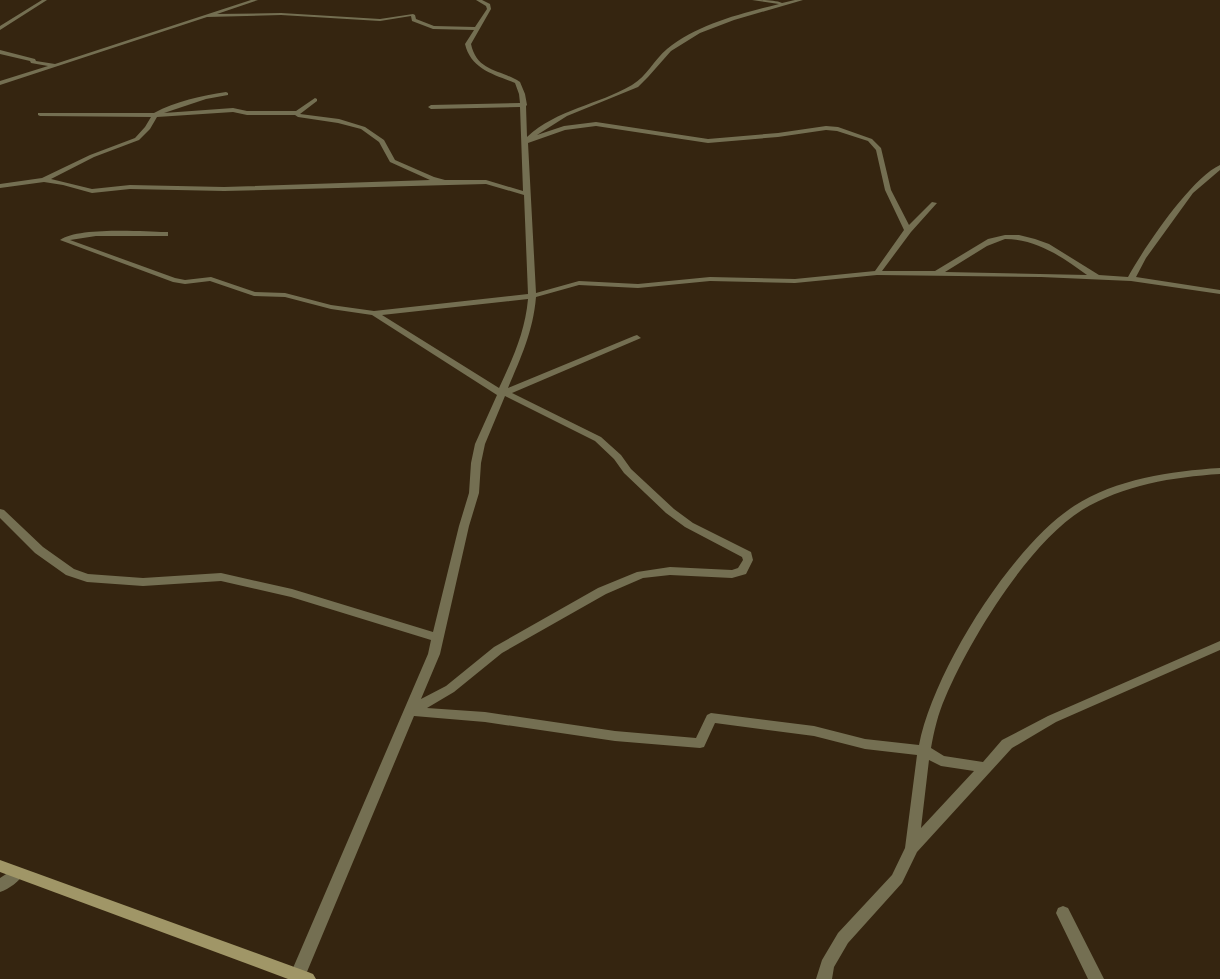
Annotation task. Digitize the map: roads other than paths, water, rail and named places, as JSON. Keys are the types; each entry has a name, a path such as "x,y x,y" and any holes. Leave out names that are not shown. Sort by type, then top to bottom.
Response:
{"main road":[{"path":"0,866 303,977"}],"street":[{"path":"0,28 45,0"},
{"path":"0,83 256,0"},
{"path":"303,977 434,654 464,526 474,493 476,463 480,444 504,393 524,341 530,318 532,296 524,104 519,84 480,67 475,61 468,44 489,9 488,5 478,0"},
{"path":"754,0 786,4"},
{"path":"526,141 540,129 558,118 630,89 642,82 668,50 684,39 709,28 801,0"},
{"path":"205,16 281,14 380,20 413,15 414,20 423,25 477,29"},
{"path":"0,52 33,60 32,62 57,66"},
{"path":"44,180 92,156 137,139 148,128 155,115 182,103 226,94"},
{"path":"297,114 315,100"},
{"path":"431,107 524,104"},
{"path":"40,114 155,115 233,110 247,113 297,114 339,121 363,128 382,141 392,161 432,179 445,182"},
{"path":"526,141 564,128 596,124 708,141 826,128 838,129 870,140 879,149 888,190 908,230"},
{"path":"1131,280 1142,258 1191,192 1220,167"},
{"path":"0,186 44,180 64,182 92,191 130,188 224,190 486,182 527,194"},
{"path":"877,273 908,230 934,203"},
{"path":"166,234 134,232 74,235 64,240 173,280 185,282 211,279 254,294 285,295 332,307 374,313 532,296 579,282 638,286 710,279 795,281 877,273 1098,278 1131,280 1220,292"},
{"path":"935,274 955,264 989,242 1012,236 1050,248 1098,278"},
{"path":"374,313 504,393 598,439 670,511 689,525 747,555 748,560 742,571 732,574 670,571 641,575 602,591 498,650 450,689 410,710"},
{"path":"504,393 637,338"},
{"path":"912,848 930,723 955,663 980,621 1012,576 1048,531 1077,509 1107,494 1153,480 1196,472 1220,471"},
{"path":"0,512 39,550 70,572 87,578 143,582 221,577 292,593 438,638"},
{"path":"824,979 827,965 843,938 897,878 912,848 1007,744 1052,720 1220,645"},
{"path":"410,710 485,717 615,736 700,743 711,718 814,731 865,744 925,751 941,761 984,767"},
{"path":"0,886 17,873"},
{"path":"1063,913 1096,979"}]}
